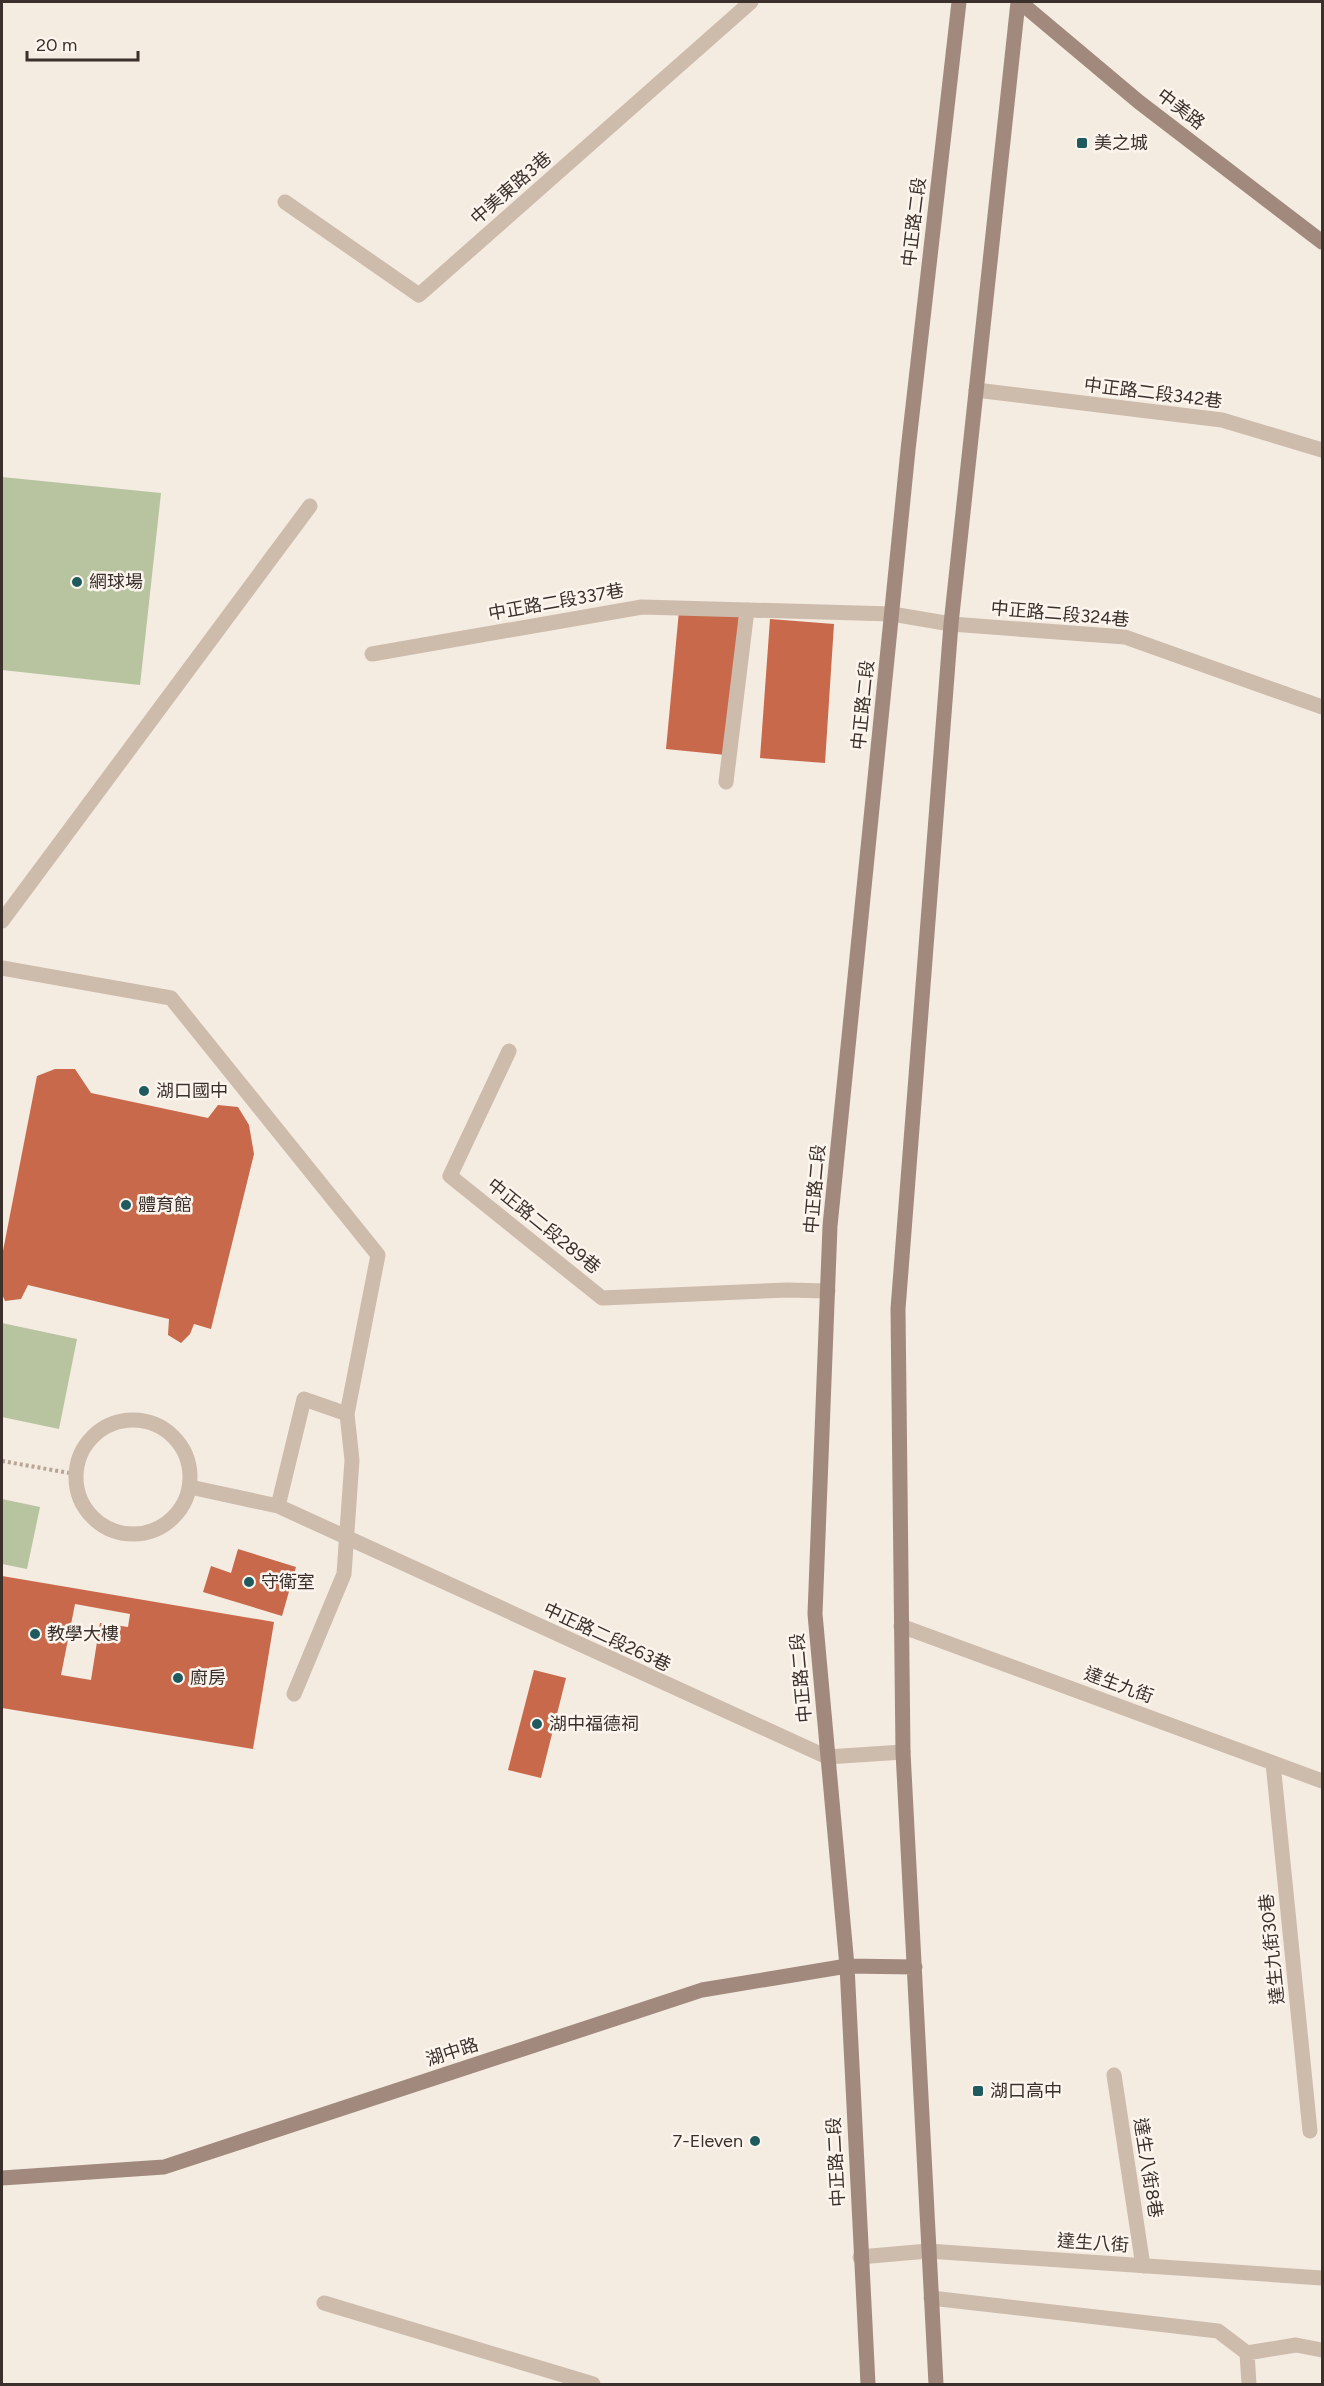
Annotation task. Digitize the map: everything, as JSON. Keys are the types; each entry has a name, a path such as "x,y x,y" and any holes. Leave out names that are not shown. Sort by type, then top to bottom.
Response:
{"main road":[{"name":"中正路二段","path":"868,2385 847,1966 815,1614 830,1226 908,450 959,2"},
{"name":"中美路","path":"1019,2 1139,102 1323,242"},
{"path":"936,2385 903,1752 898,1309 951,624 1019,2"},
{"name":"湖中路","path":"2,2178 164,2167 702,1990 847,1966 915,1967"}],"street":[{"name":"中美東路3巷","path":"285,202 419,295 751,2"},
{"name":"中正路二段342巷","path":"976,390 1222,420 1323,450"},
{"path":"2,921 310,506"},
{"name":"中正路二段337巷","path":"372,654 642,607 892,614"},
{"path":"726,782 747,610"},
{"name":"中正路二段324巷","path":"892,614 951,624 1125,637 1323,707"},
{"path":"2,968 171,998 378,1255 347,1414 352,1460 344,1574 294,1694"},
{"name":"中正路二段289巷","path":"509,1051 450,1176 602,1298 787,1290 828,1291"},
{"path":"278,1506 304,1399 347,1414"},
{"path":"139,1419 158,1424 173,1435 184,1450 190,1468 190,1487 184,1505 156,1530 136,1534 117,1532 100,1524 86,1510 78,1493 75,1474 79,1455 88,1439 103,1427 120,1420 139,1419"},
{"name":"中正路二段263巷","path":"190,1487 278,1506 827,1757 903,1752"},
{"name":"達生九街","path":"901,1626 1323,1782"},
{"name":"達生九街30巷","path":"1273,1763 1310,2131"},
{"name":"達生八街8巷","path":"1114,2075 1143,2266"},
{"name":"達生八街","path":"860,2257 928,2251 1323,2278"},
{"path":"931,2298 1218,2331 1247,2353 1296,2345 1323,2350"},
{"path":"324,2303 592,2385"},
{"path":"1247,2353 1249,2385"}],"path":[{"path":"2,1461 75,1474"}],"green space":[{"name":"網球場","path":"2,477 161,493 140,685 2,670"},
{"path":"2,1323 77,1339 59,1429 2,1417"},
{"path":"2,1499 40,1507 27,1569 2,1564"}],"building":[{"path":"679,611 739,617 726,755 666,749"},
{"path":"770,619 834,624 825,763 760,758"},
{"name":"體育館","path":"55,1069 75,1069 91,1093 208,1118 218,1105 238,1107 249,1125 254,1154 211,1329 194,1324 190,1334 181,1343 168,1335 169,1319 28,1285 21,1299 5,1301 2,1294 2,1256 37,1076"},
{"name":"守衛室","path":"238,1549 296,1567 282,1616 203,1592 211,1566 231,1573"},
{"name":"廚房","path":"2,1576 274,1622 253,1749 2,1708","holes":["75,1604 130,1614 128,1627 100,1623 91,1680 61,1675"]},
{"name":"湖中福德祠","path":"534,1670 566,1678 541,1778 508,1770"}],"place":[{"name":"美之城","path":"1082,143"},
{"name":"網球場","path":"77,582"},
{"name":"湖口國中","path":"144,1091"},
{"name":"體育館","path":"126,1205"},
{"name":"守衛室","path":"249,1582"},
{"name":"教學大樓","path":"35,1634"},
{"name":"廚房","path":"178,1678"},
{"name":"湖中福德祠","path":"537,1724"},
{"name":"湖口高中","path":"978,2091"},
{"name":"7-Eleven","path":"755,2141"}]}
